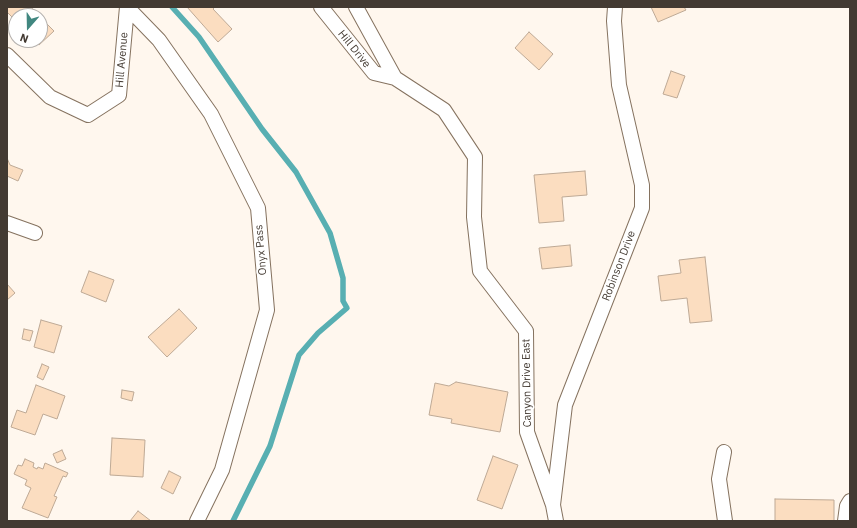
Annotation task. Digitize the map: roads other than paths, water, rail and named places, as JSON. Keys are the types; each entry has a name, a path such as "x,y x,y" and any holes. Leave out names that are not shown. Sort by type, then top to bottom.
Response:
{"street":[{"name":"Hill Avenue","path":"7,55 50,97 88,115 119,95 127,7"},
{"name":"Onyx Pass","path":"127,7 159,40 211,114 258,208 267,310 222,470 197,521"},
{"name":"Hill Drive","path":"321,7 374,73 395,78"},
{"name":"Canyon Drive East","path":"356,7 395,78 444,110 475,157 474,217 480,271 526,331 527,432 553,505"},
{"name":"Robinson Drive","path":"556,521 553,505 565,405 642,208 642,185 619,85 614,21 616,7"},
{"path":"7,223 35,233"},
{"path":"724,452 719,479 725,521"},
{"path":"845,521 847,506 850,501"}],"waterway":[{"path":"172,7 199,37 262,129 296,172 330,233 343,278 343,301 347,308 318,333 299,355 270,446 233,521"}]}
